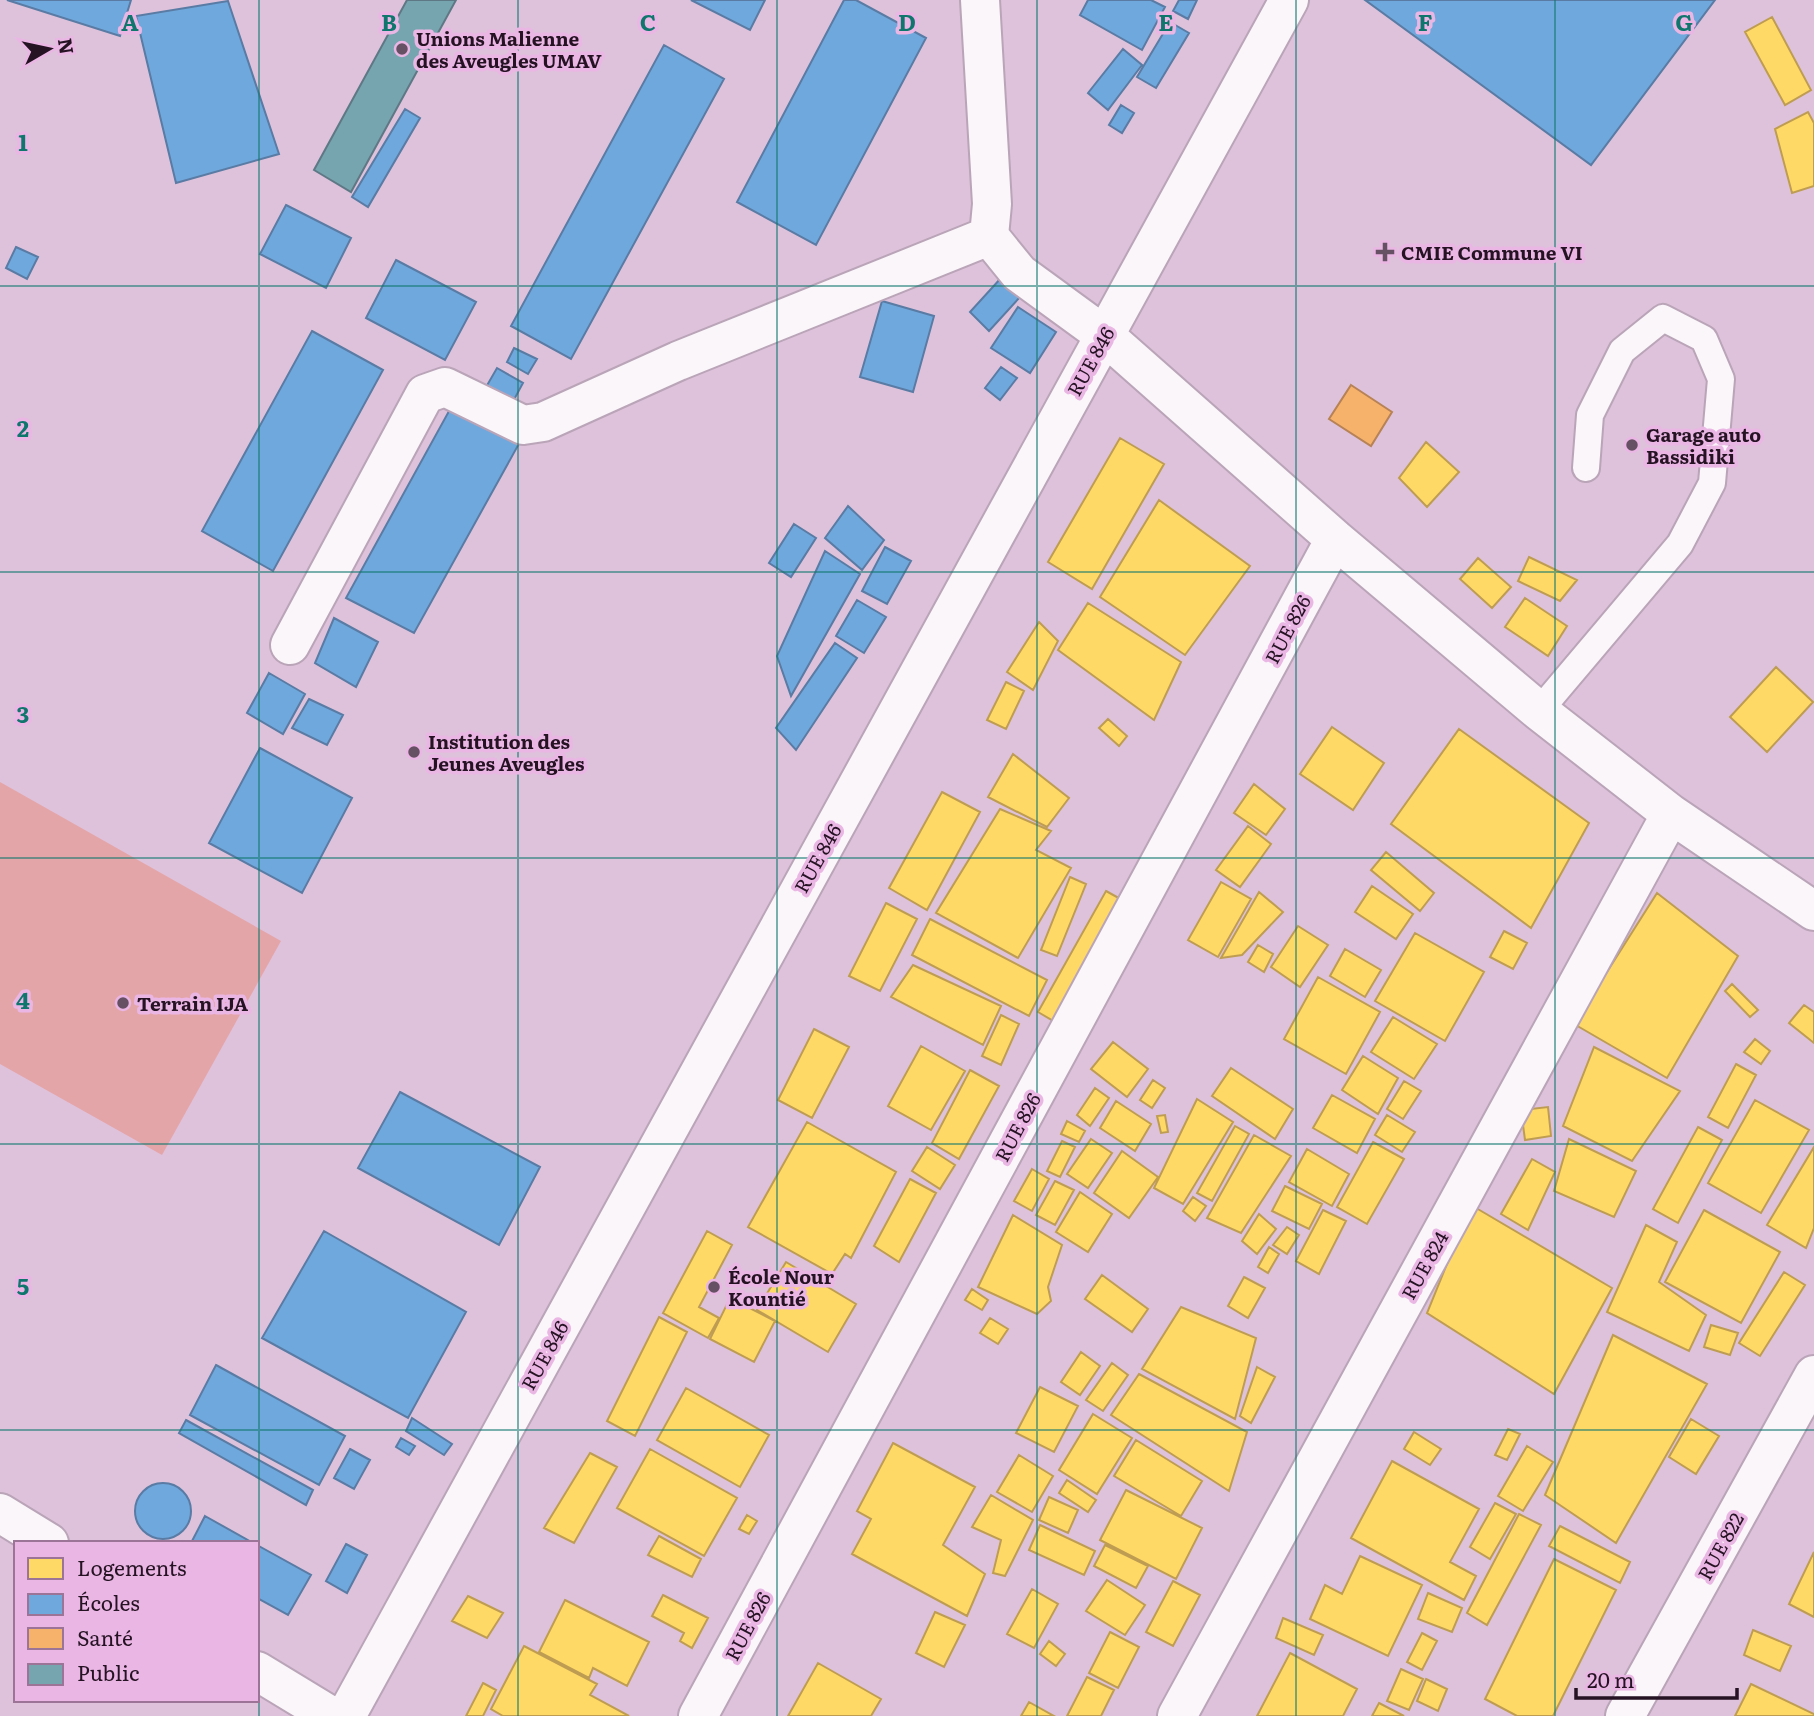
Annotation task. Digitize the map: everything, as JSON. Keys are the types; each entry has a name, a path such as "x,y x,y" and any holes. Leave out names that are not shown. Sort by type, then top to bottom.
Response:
{"street":[{"path":"980,0 992,204 989,236 1019,273 1104,335 1335,539 1539,711 1671,814 1814,911"},
{"name":"RUE 846","path":"346,1716 1289,0"},
{"path":"290,645 425,394 445,387 523,425 543,422 678,361 989,236"},
{"name":"RUE 826","path":"698,1716 1335,539"},
{"name":"RUE 824","path":"1177,1716 1671,814"},
{"name":"RUE 822","path":"1625,1716 1814,1375"},
{"path":"0,1513 46,1541"},
{"path":"259,1672 331,1716"}],"lane":[{"path":"1539,711 1680,544 1713,482 1721,379 1704,339 1663,318 1622,351 1590,415 1586,468"}],"shaded area":[{"name":"Terrain IJA","path":"0,782 281,941 162,1155 0,1064"}],"building: Logements":[{"path":"1772,17 1811,90 1785,105 1745,32"},
{"path":"1808,112 1814,123 1814,186 1792,193 1775,129"},
{"path":"1120,438 1164,464 1092,589 1048,562"},
{"path":"1426,442 1459,472 1427,507 1399,478"},
{"path":"1159,500 1250,566 1185,655 1100,597"},
{"path":"1529,557 1577,580 1560,601 1518,581"},
{"path":"1478,558 1511,587 1492,608 1460,579"},
{"path":"1525,598 1567,626 1548,656 1505,627"},
{"path":"1088,603 1181,662 1154,720 1058,650"},
{"path":"1039,622 1058,641 1033,690 1007,672"},
{"path":"1776,667 1813,702 1767,752 1730,717"},
{"path":"1006,682 1024,691 1006,729 987,720"},
{"path":"1108,719 1127,736 1119,746 1099,728"},
{"path":"1332,727 1384,763 1353,810 1300,774"},
{"path":"1459,729 1589,823 1531,928 1391,824"},
{"path":"1013,754 1069,798 1047,827 988,797"},
{"path":"1254,784 1285,809 1266,835 1234,813"},
{"path":"942,792 980,812 927,910 889,888"},
{"path":"1000,809 1051,831 1036,850 1071,868 1018,958 936,913"},
{"path":"1248,826 1271,844 1240,887 1216,870"},
{"path":"1386,852 1434,893 1420,911 1371,870"},
{"path":"1070,877 1086,884 1057,956 1041,950"},
{"path":"1221,882 1251,899 1218,957 1188,940"},
{"path":"1372,886 1413,914 1396,939 1355,912"},
{"path":"1106,891 1135,907 1067,1029 1038,1012"},
{"path":"1259,892 1283,912 1242,955 1221,958"},
{"path":"1657,893 1738,956 1667,1078 1574,1024"},
{"path":"886,903 917,919 880,991 849,976"},
{"path":"930,919 1047,980 1029,1016 912,955"},
{"path":"1298,926 1328,945 1300,987 1271,967"},
{"path":"1504,931 1527,943 1513,969 1490,957"},
{"path":"1415,933 1484,972 1445,1041 1375,1001"},
{"path":"1258,945 1273,954 1264,972 1248,962"},
{"path":"1345,949 1381,970 1365,997 1330,976"},
{"path":"913,965 1001,1006 983,1045 891,997"},
{"path":"1318,977 1380,1012 1346,1074 1284,1039"},
{"path":"1732,984 1758,1010 1750,1017 1725,991"},
{"path":"1804,1005 1814,1012 1814,1043 1789,1023"},
{"path":"1001,1015 1019,1024 1001,1065 982,1056"},
{"path":"1393,1017 1437,1044 1414,1079 1371,1052"},
{"path":"814,1029 849,1047 812,1118 778,1100"},
{"path":"1755,1039 1770,1051 1761,1064 1744,1052"},
{"path":"1113,1042 1148,1069 1127,1097 1091,1069"},
{"path":"921,1046 965,1071 931,1130 888,1106"},
{"path":"1594,1047 1680,1091 1632,1161 1563,1126"},
{"path":"1363,1056 1398,1078 1378,1114 1342,1090"},
{"path":"1736,1064 1756,1075 1728,1128 1708,1117"},
{"path":"1231,1068 1293,1109 1275,1139 1212,1096"},
{"path":"970,1070 999,1086 959,1159 932,1143"},
{"path":"1153,1080 1165,1088 1152,1108 1140,1100"},
{"path":"1404,1081 1421,1091 1403,1119 1387,1109"},
{"path":"1095,1088 1109,1098 1090,1126 1077,1115"},
{"path":"1332,1095 1375,1119 1357,1153 1313,1128"},
{"path":"1197,1099 1233,1122 1183,1204 1154,1188"},
{"path":"1755,1100 1809,1130 1761,1213 1708,1183"},
{"path":"1116,1101 1151,1124 1135,1151 1100,1128"},
{"path":"1548,1107 1551,1136 1525,1140 1521,1110"},
{"path":"1165,1115 1168,1132 1161,1133 1157,1116"},
{"path":"1387,1115 1415,1132 1402,1152 1375,1135"},
{"path":"1067,1121 1085,1131 1079,1142 1061,1134"},
{"path":"807,1122 896,1172 851,1258 845,1254 832,1274 748,1227"},
{"path":"1235,1126 1249,1134 1212,1201 1197,1193"},
{"path":"1698,1127 1722,1140 1678,1223 1653,1209"},
{"path":"1254,1135 1291,1156 1241,1233 1207,1218"},
{"path":"1091,1139 1112,1153 1088,1188 1067,1174"},
{"path":"1569,1139 1636,1171 1614,1217 1554,1191"},
{"path":"1062,1141 1075,1147 1060,1177 1047,1171"},
{"path":"1373,1142 1404,1159 1367,1224 1337,1207"},
{"path":"927,1147 955,1165 940,1189 912,1171"},
{"path":"1814,1147 1814,1228 1806,1248 1767,1225"},
{"path":"1307,1149 1349,1174 1332,1206 1289,1182"},
{"path":"1122,1151 1158,1177 1129,1218 1094,1193"},
{"path":"1532,1159 1555,1172 1528,1230 1501,1214"},
{"path":"1032,1169 1049,1179 1032,1211 1014,1201"},
{"path":"910,1179 936,1193 899,1262 874,1246"},
{"path":"1055,1181 1074,1190 1055,1225 1036,1215"},
{"path":"1285,1186 1322,1204 1309,1229 1272,1211"},
{"path":"1080,1192 1112,1214 1088,1252 1056,1232"},
{"path":"1193,1197 1206,1206 1195,1221 1183,1211"},
{"path":"1471,1205 1612,1288 1554,1394 1427,1313"},
{"path":"1323,1210 1346,1221 1319,1274 1296,1261"},
{"path":"1704,1210 1780,1252 1741,1323 1665,1282"},
{"path":"1259,1214 1276,1229 1257,1254 1242,1241"},
{"path":"1013,1215 1062,1245 1048,1287 1051,1301 1037,1314 978,1287"},
{"path":"1646,1225 1677,1242 1659,1282 1706,1315 1689,1351 1607,1312"},
{"path":"1287,1227 1299,1235 1287,1254 1273,1245"},
{"path":"707,1231 732,1245 699,1307 719,1318 708,1338 663,1313"},
{"path":"1269,1247 1279,1254 1268,1273 1258,1267"},
{"path":"786,1262 856,1304 828,1352 757,1310"},
{"path":"1784,1272 1805,1285 1760,1356 1739,1343"},
{"path":"1102,1275 1148,1309 1132,1332 1085,1299"},
{"path":"1244,1277 1265,1288 1248,1318 1228,1306"},
{"path":"972,1289 988,1300 982,1310 965,1300"},
{"path":"730,1298 775,1321 754,1362 710,1339"},
{"path":"1181,1307 1256,1338 1235,1419 1142,1369"},
{"path":"659,1317 687,1332 635,1436 607,1421"},
{"path":"990,1318 1008,1329 998,1344 980,1333"},
{"path":"1711,1325 1738,1333 1730,1355 1704,1347"},
{"path":"1613,1335 1707,1384 1616,1543 1545,1495"},
{"path":"1081,1352 1100,1366 1080,1395 1061,1382"},
{"path":"1112,1363 1128,1375 1103,1411 1086,1400"},
{"path":"1257,1367 1275,1377 1251,1423 1240,1416"},
{"path":"1139,1374 1247,1432 1229,1491 1111,1415"},
{"path":"1040,1387 1078,1406 1054,1452 1016,1433"},
{"path":"686,1388 769,1435 740,1487 657,1440"},
{"path":"1093,1414 1132,1438 1097,1494 1059,1470"},
{"path":"1691,1419 1719,1436 1696,1474 1669,1457"},
{"path":"1508,1429 1520,1434 1507,1460 1495,1455"},
{"path":"1414,1432 1441,1449 1430,1465 1404,1449"},
{"path":"1136,1440 1202,1481 1181,1516 1114,1476"},
{"path":"893,1443 975,1487 943,1545 985,1574 967,1616 852,1554 871,1519 857,1511"},
{"path":"1527,1446 1553,1462 1523,1511 1498,1496"},
{"path":"650,1449 737,1498 704,1556 617,1508"},
{"path":"590,1453 617,1467 574,1543 544,1528"},
{"path":"1019,1455 1053,1476 1032,1512 997,1492"},
{"path":"1392,1461 1479,1509 1450,1562 1476,1576 1464,1600 1351,1538"},
{"path":"1067,1480 1096,1500 1088,1512 1059,1493"},
{"path":"1126,1490 1202,1528 1176,1579 1100,1540"},
{"path":"991,1495 1033,1520 1005,1576 993,1573 1001,1540 972,1527"},
{"path":"1049,1497 1078,1510 1068,1533 1039,1520"},
{"path":"1495,1503 1516,1514 1490,1559 1470,1547"},
{"path":"1519,1514 1541,1525 1487,1625 1467,1613"},
{"path":"747,1515 757,1521 749,1534 739,1529"},
{"path":"1040,1525 1095,1551 1084,1575 1029,1550"},
{"path":"1560,1526 1630,1562 1620,1583 1549,1546"},
{"path":"659,1536 701,1559 692,1577 648,1555"},
{"path":"1105,1545 1148,1566 1136,1588 1094,1566"},
{"path":"1814,1552 1814,1617 1789,1604"},
{"path":"1360,1556 1422,1585 1388,1656 1310,1619 1325,1585 1342,1594"},
{"path":"1554,1559 1616,1590 1553,1716 1517,1716 1485,1699"},
{"path":"1107,1580 1145,1605 1125,1635 1086,1611"},
{"path":"1173,1581 1200,1595 1173,1646 1146,1632"},
{"path":"1032,1589 1058,1604 1034,1648 1007,1634"},
{"path":"1428,1593 1462,1608 1452,1632 1418,1619"},
{"path":"663,1595 708,1618 692,1648 680,1641 684,1633 652,1616"},
{"path":"468,1596 503,1613 487,1638 452,1621"},
{"path":"565,1600 649,1642 627,1686 593,1668 589,1678 539,1652"},
{"path":"935,1612 965,1625 944,1667 916,1653"},
{"path":"1283,1618 1323,1635 1314,1655 1276,1638"},
{"path":"1753,1630 1791,1646 1780,1671 1744,1655"},
{"path":"1110,1632 1139,1647 1118,1688 1089,1673"},
{"path":"1422,1633 1437,1641 1422,1670 1407,1662"},
{"path":"1049,1641 1065,1654 1056,1666 1040,1654"},
{"path":"524,1646 597,1684 590,1695 629,1716 503,1716 491,1709"},
{"path":"1290,1653 1357,1689 1343,1716 1257,1716"},
{"path":"818,1663 881,1699 871,1716 788,1716"},
{"path":"1401,1669 1423,1679 1409,1710 1387,1701"},
{"path":"1087,1677 1114,1690 1101,1716 1067,1716"},
{"path":"1426,1679 1447,1689 1438,1711 1417,1701"},
{"path":"483,1683 496,1690 483,1716 466,1716"},
{"path":"1751,1684 1814,1714 1814,1716 1735,1716"},
{"path":"1029,1702 1054,1716 1021,1716"},
{"path":"1379,1703 1404,1716 1372,1716"}],"building: Écoles":[{"path":"7,0 131,0 120,36"},
{"path":"691,0 765,0 750,30"},
{"path":"844,0 856,0 926,38 816,245 737,202"},
{"path":"1088,0 1151,0 1165,7 1142,50 1080,15"},
{"path":"1179,0 1197,0 1188,19 1173,11"},
{"path":"1365,0 1715,0 1591,165"},
{"path":"228,1 279,154 176,183 136,16"},
{"path":"1170,22 1189,33 1156,88 1137,77"},
{"path":"664,45 724,79 571,359 511,326"},
{"path":"1123,49 1142,65 1108,110 1088,93"},
{"path":"1121,105 1134,113 1122,133 1109,125"},
{"path":"405,109 420,118 368,207 352,197"},
{"path":"286,205 351,238 326,288 260,254"},
{"path":"16,247 38,257 27,279 6,268"},
{"path":"396,260 476,302 445,360 366,318"},
{"path":"1001,278 1020,297 989,331 970,312"},
{"path":"882,301 934,316 913,392 860,377"},
{"path":"1018,307 1056,332 1030,373 991,348"},
{"path":"312,331 383,370 273,571 202,531"},
{"path":"514,348 537,359 528,374 507,362"},
{"path":"1001,367 1017,378 1000,400 985,388"},
{"path":"497,368 523,383 509,409 482,394"},
{"path":"454,402 521,440 414,633 346,598"},
{"path":"848,506 884,540 862,570 825,538"},
{"path":"794,524 816,538 791,577 769,563"},
{"path":"885,547 911,561 887,604 862,591"},
{"path":"825,551 860,574 791,696 777,656"},
{"path":"857,600 886,617 864,653 836,636"},
{"path":"334,618 378,642 356,687 315,663"},
{"path":"835,643 857,658 796,750 776,728"},
{"path":"269,673 305,694 283,734 247,713"},
{"path":"309,699 343,715 327,745 292,728"},
{"path":"260,748 352,798 302,893 209,843"},
{"path":"400,1092 540,1167 499,1245 358,1168"},
{"path":"324,1231 466,1312 408,1418 262,1338"},
{"path":"216,1365 345,1436 319,1485 190,1415"},
{"path":"412,1418 452,1444 444,1455 406,1431"},
{"path":"186,1420 313,1490 306,1505 179,1433"},
{"path":"401,1438 415,1446 409,1455 396,1447"},
{"path":"350,1449 370,1460 354,1489 334,1478"},
{"path":"163,1483 174,1485 183,1491 189,1500 189,1522 183,1531 174,1537 163,1539 152,1537 143,1531 137,1522 135,1511 137,1500 143,1491 152,1485"},
{"path":"205,1516 249,1541 192,1541"},
{"path":"346,1544 367,1555 347,1593 326,1581"},
{"path":"259,1546 311,1575 288,1615 259,1599"}],"building: Santé":[{"path":"1351,385 1392,412 1371,446 1329,419"}],"building: Public":[{"path":"407,0 456,0 351,192 314,170"}],"place":[{"name":"Unions Malienne des Aveugles UMAV","path":"402,49"},
{"name":"CMIE Commune VI","path":"1385,252"},
{"name":"Garage auto Bassidiki","path":"1632,445"},
{"name":"Institution des Jeunes Aveugles","path":"414,752"},
{"name":"Terrain IJA","path":"123,1003"},
{"name":"École Nour Kountié","path":"714,1287"}]}
